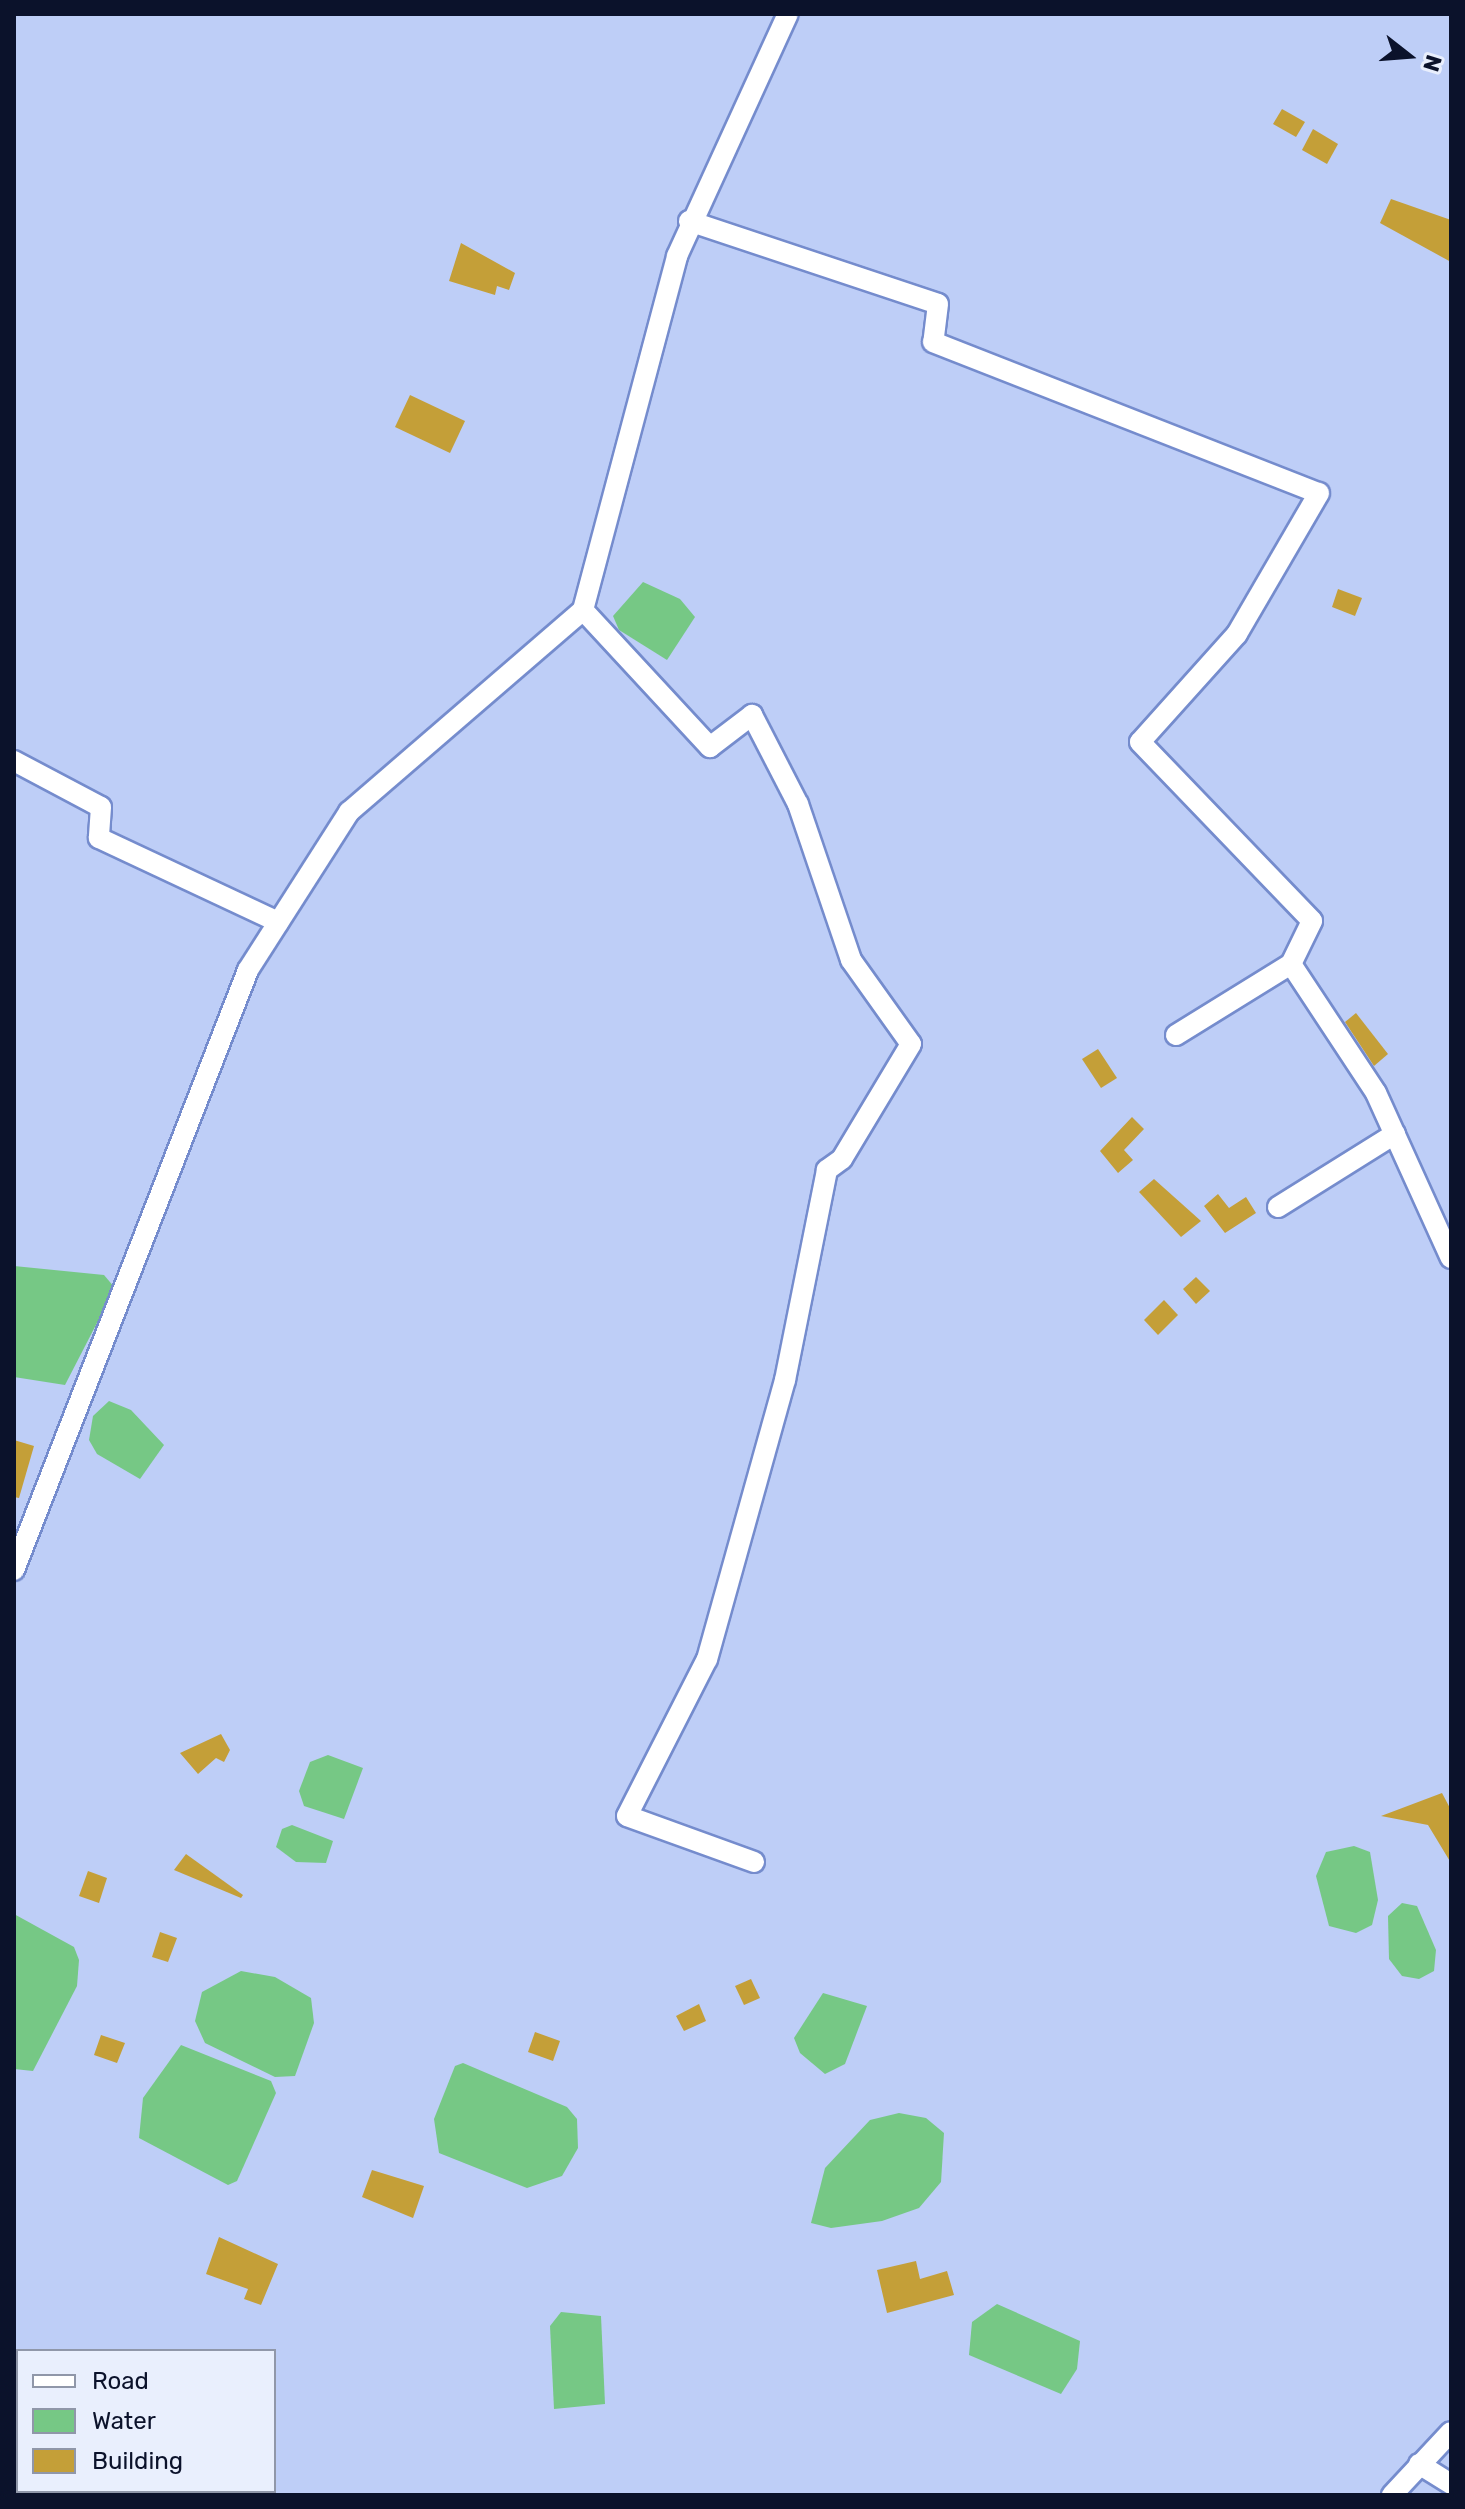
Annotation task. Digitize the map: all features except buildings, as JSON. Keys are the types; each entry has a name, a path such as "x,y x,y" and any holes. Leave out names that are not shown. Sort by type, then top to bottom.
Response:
{"street":[{"path":"14,1570 248,970 349,812 583,610 689,221 788,14"},
{"path":"689,221 938,304 933,342 1319,493 1237,634 1140,742 1312,921 1291,964 1176,1035"},
{"path":"583,610 710,747 752,715 798,804 851,960 911,1044 842,1159 827,1170 785,1380 707,1659 627,1816 754,1862"},
{"path":"14,761 101,807 99,838 278,922"},
{"path":"1291,964 1395,1134 1451,1258"},
{"path":"1278,1207 1395,1134"},
{"path":"1392,2495 1451,2432"},
{"path":"1419,2464 1451,2484"}],"water":[{"path":"643,582 680,599 695,617 667,660 619,630 613,616"},
{"path":"14,1266 104,1275 115,1288 65,1385 14,1377"},
{"path":"109,1401 131,1410 164,1445 140,1479 97,1454 89,1440 93,1416"},
{"path":"328,1755 363,1768 344,1819 304,1806 299,1791 310,1762"},
{"path":"292,1825 333,1841 326,1863 296,1862 276,1847 282,1829"},
{"path":"1354,1846 1370,1852 1378,1900 1372,1925 1356,1933 1329,1926 1316,1876 1326,1852"},
{"path":"1402,1903 1417,1906 1436,1950 1434,1971 1419,1979 1402,1976 1389,1959 1388,1916"},
{"path":"14,1914 74,1947 79,1960 77,1986 33,2071 14,2069"},
{"path":"241,1971 275,1977 311,1998 314,2023 295,2076 275,2077 205,2043 195,2021 202,1992"},
{"path":"823,1993 867,2006 845,2064 825,2074 800,2053 794,2038"},
{"path":"181,2045 271,2081 276,2093 237,2181 228,2185 139,2138 143,2098"},
{"path":"463,2063 567,2107 577,2119 578,2148 562,2176 527,2188 439,2153 434,2119 455,2066"},
{"path":"899,2113 926,2118 944,2133 941,2182 919,2208 882,2221 831,2228 811,2223 825,2168 870,2120"},
{"path":"997,2304 1080,2341 1077,2369 1061,2394 969,2355 972,2322"},
{"path":"561,2312 601,2316 605,2404 554,2409 550,2326"}]}
